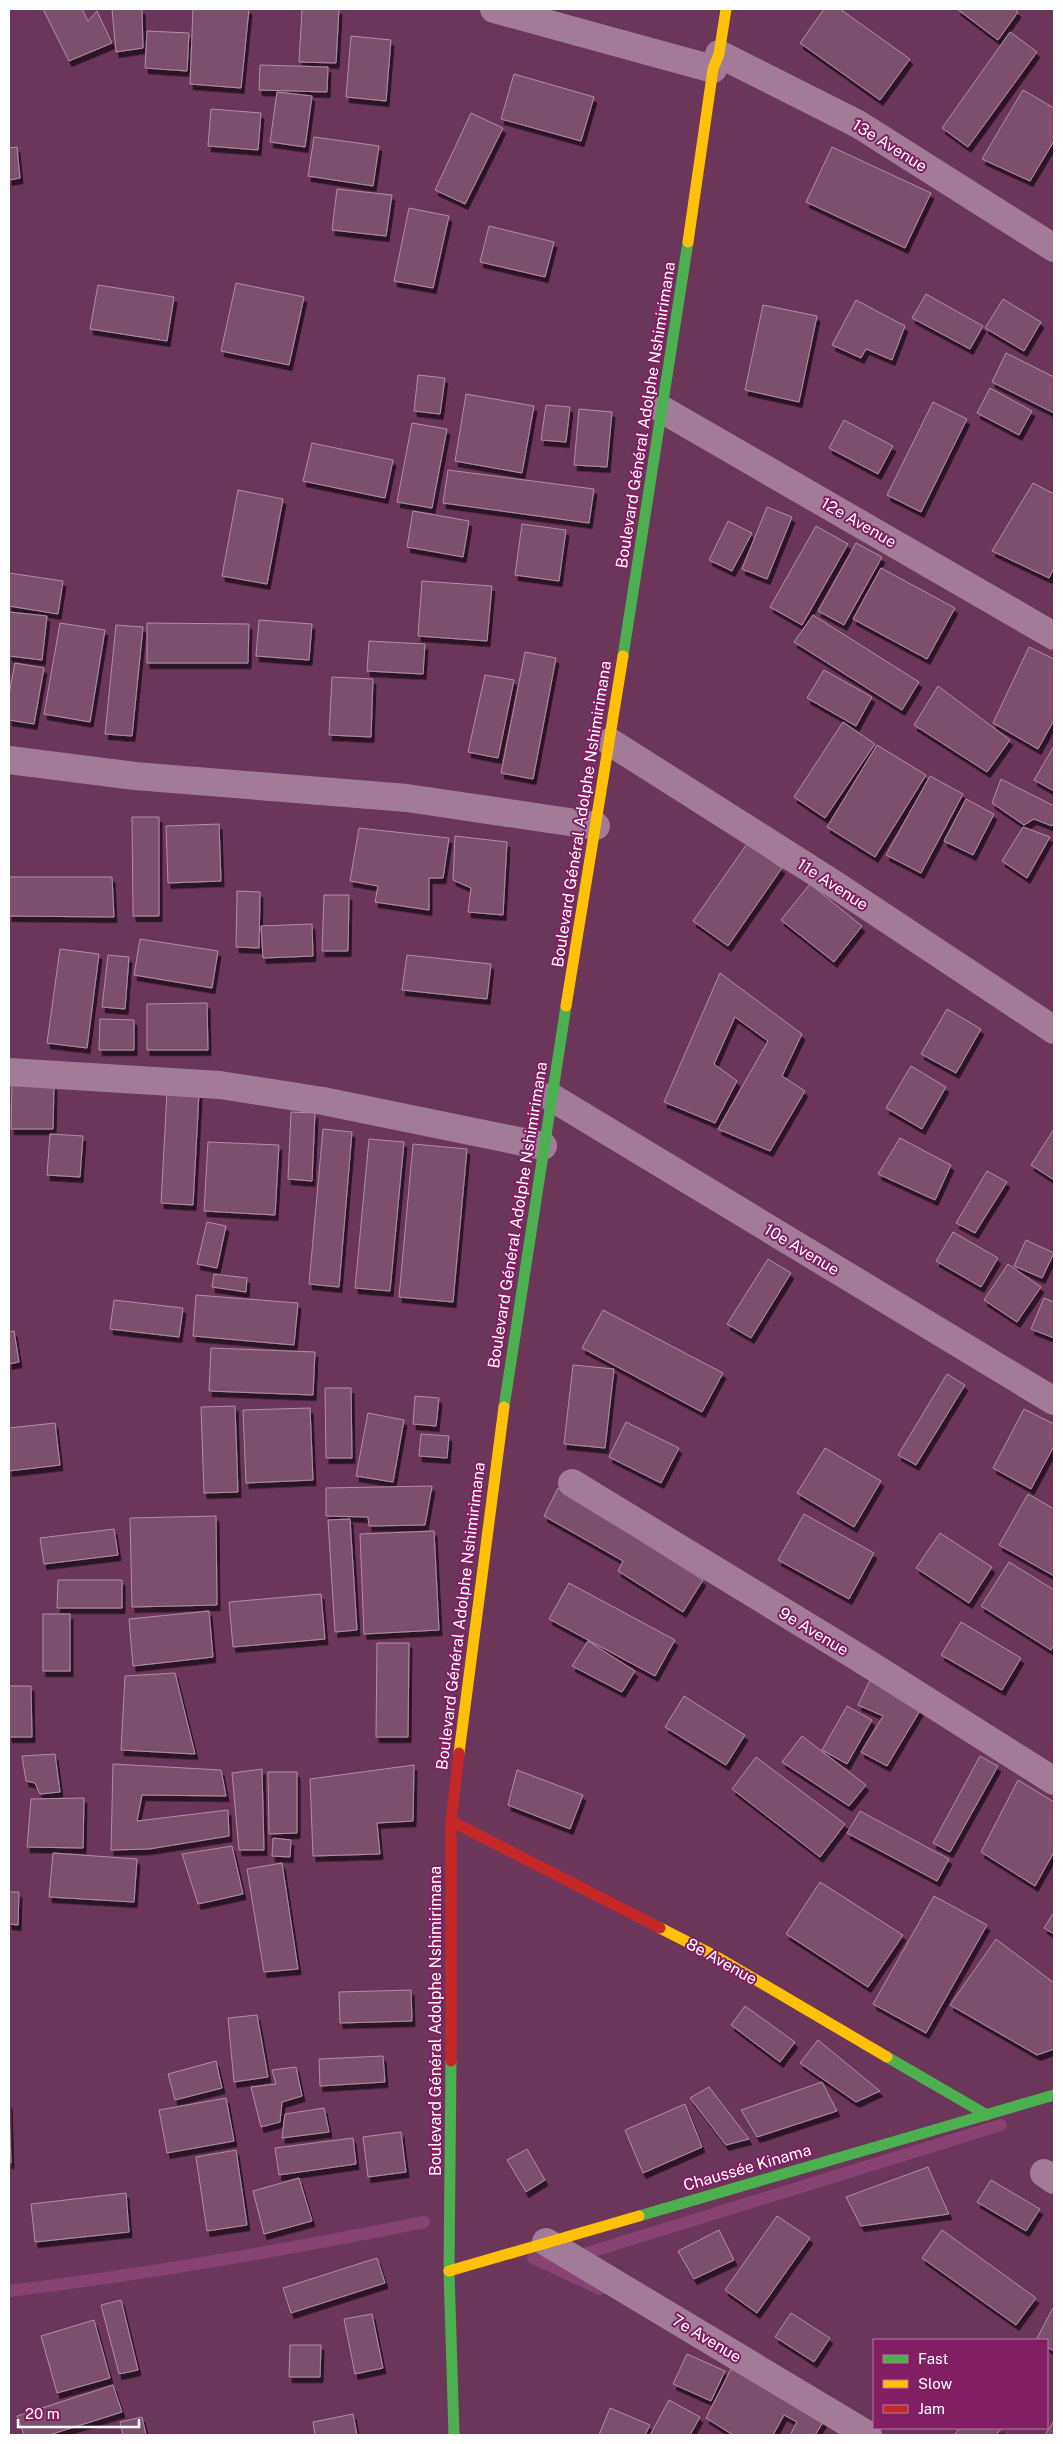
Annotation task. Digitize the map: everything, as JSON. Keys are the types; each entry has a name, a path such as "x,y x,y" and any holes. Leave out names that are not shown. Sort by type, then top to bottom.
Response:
{"main road":[{"name":"Boulevard Général Adolphe Nshimirimana","path":"454,2435 449,2271 451,1821 498,1443 543,1146 610,742 716,62 726,9"},
{"name":"8e Avenue","path":"451,1821 717,1957 987,2115"},
{"name":"Chaussée Kinama","path":"449,2271 1054,2095"}],"street":[{"name":"13e Avenue","path":"494,9 716,62 858,124 1054,248"},
{"name":"12e Avenue","path":"663,410 1054,636"},
{"name":"11e Avenue","path":"610,742 834,884 1054,1030"},
{"path":"9,760 135,776 408,798 596,826"},
{"path":"9,1072 220,1085 323,1101 543,1146"},
{"name":"10e Avenue","path":"551,1097 1054,1401"},
{"name":"9e Avenue","path":"572,1483 865,1662 1054,1781"},
{"name":"7e Avenue","path":"546,2242 868,2435"}],"building":[{"path":"43,9 82,9 88,21 97,11 112,43 69,61"},
{"path":"112,9 142,9 143,48 116,52"},
{"path":"193,9 249,9 241,88 190,84"},
{"path":"302,9 339,9 336,63 299,62"},
{"path":"824,9 840,9 910,59 880,100 800,43"},
{"path":"957,9 1015,9 1018,12 998,40"},
{"path":"147,31 189,33 187,71 145,68"},
{"path":"1010,32 1037,52 968,147 942,128"},
{"path":"351,36 391,40 386,101 346,97"},
{"path":"260,65 328,67 327,92 259,90"},
{"path":"514,74 594,97 581,141 501,119"},
{"path":"1023,90 1054,108 1054,141 1030,181 982,159"},
{"path":"277,92 312,96 305,147 270,142"},
{"path":"211,109 261,113 258,150 208,146"},
{"path":"471,113 503,128 465,204 435,190"},
{"path":"314,137 379,146 373,186 308,176"},
{"path":"17,147 20,178 9,180 9,148"},
{"path":"832,147 931,193 905,248 806,202"},
{"path":"337,189 392,195 386,236 332,230"},
{"path":"409,208 449,216 433,288 394,281"},
{"path":"489,226 554,242 545,277 480,262"},
{"path":"236,283 304,297 289,365 221,351"},
{"path":"98,285 174,297 167,341 90,329"},
{"path":"926,294 983,326 970,349 912,318"},
{"path":"1003,299 1041,322 1024,351 985,328"},
{"path":"856,300 905,326 892,360 866,349 861,358 832,345"},
{"path":"763,305 817,316 799,402 745,390"},
{"path":"1006,353 1054,377 1054,413 992,382"},
{"path":"418,375 445,378 440,414 414,411"},
{"path":"990,388 1032,411 1019,435 977,413"},
{"path":"466,394 534,406 522,473 455,461"},
{"path":"933,402 967,419 921,512 887,495"},
{"path":"546,405 570,407 566,442 541,440"},
{"path":"579,409 612,412 607,467 574,465"},
{"path":"844,420 893,446 878,474 829,448"},
{"path":"412,423 447,429 432,508 397,502"},
{"path":"312,443 393,460 385,498 303,481"},
{"path":"448,470 594,489 589,523 443,503"},
{"path":"1033,483 1054,494 1054,568 1049,578 992,551"},
{"path":"238,490 283,499 267,584 222,576"},
{"path":"767,507 792,517 767,579 742,569"},
{"path":"413,511 469,521 463,557 407,547"},
{"path":"728,521 752,533 732,571 709,560"},
{"path":"522,524 566,530 559,581 515,575"},
{"path":"816,526 848,544 802,625 770,607"},
{"path":"856,543 882,557 844,625 818,611"},
{"path":"881,568 955,608 927,659 853,619"},
{"path":"9,573 63,581 58,614 9,606"},
{"path":"422,581 492,586 487,641 418,636"},
{"path":"9,612 47,616 42,660 9,656"},
{"path":"813,615 919,682 902,710 794,642"},
{"path":"259,620 312,624 309,660 256,656"},
{"path":"60,623 105,630 90,722 44,714"},
{"path":"147,623 249,624 248,663 147,663"},
{"path":"116,625 143,627 132,736 105,734"},
{"path":"369,641 425,644 423,674 367,671"},
{"path":"1029,647 1054,659 1054,720 1038,749 993,723"},
{"path":"525,652 556,658 533,779 501,773"},
{"path":"15,663 44,668 34,724 9,720 9,694"},
{"path":"824,670 872,697 856,726 807,698"},
{"path":"485,675 514,680 498,758 468,752"},
{"path":"332,677 373,679 371,737 329,735"},
{"path":"938,686 1010,740 987,772 914,725"},
{"path":"843,722 875,744 825,818 794,797"},
{"path":"877,745 926,775 875,857 827,827"},
{"path":"1054,746 1054,791 1034,780"},
{"path":"930,776 963,794 921,873 886,855"},
{"path":"1001,779 1054,806 1054,822 1052,826 1034,819 1024,825 992,803"},
{"path":"966,799 994,814 973,855 944,841"},
{"path":"132,817 159,817 159,916 133,916"},
{"path":"219,824 221,881 168,883 166,826"},
{"path":"1023,827 1050,837 1027,878 1002,861"},
{"path":"359,828 449,838 443,878 429,878 429,910 375,902 378,886 350,881"},
{"path":"455,836 507,842 503,915 468,912 471,888 453,880"},
{"path":"747,844 782,868 728,946 693,921"},
{"path":"9,877 112,877 114,917 9,916"},
{"path":"810,884 862,926 834,962 781,920"},
{"path":"237,891 260,892 259,948 236,947"},
{"path":"324,895 349,895 348,951 322,951"},
{"path":"312,924 313,956 263,958 261,926"},
{"path":"140,939 218,951 212,988 134,975"},
{"path":"60,949 99,954 87,1048 47,1043"},
{"path":"108,955 129,957 125,1009 102,1007"},
{"path":"407,955 491,964 487,999 402,990"},
{"path":"720,973 802,1034 782,1076 805,1091 770,1151 718,1129 768,1041 735,1017 714,1064 737,1081 715,1123 664,1102"},
{"path":"207,1003 208,1050 147,1050 147,1004"},
{"path":"947,1009 981,1029 956,1073 921,1054"},
{"path":"100,1019 134,1020 134,1050 99,1050"},
{"path":"911,1066 946,1087 922,1129 886,1108"},
{"path":"12,1084 54,1085 53,1129 11,1129"},
{"path":"167,1092 199,1093 193,1205 161,1203"},
{"path":"291,1112 315,1113 312,1181 288,1179"},
{"path":"323,1129 352,1132 339,1287 309,1284"},
{"path":"1054,1129 1054,1180 1031,1165"},
{"path":"50,1134 83,1136 80,1177 47,1175"},
{"path":"900,1138 951,1165 935,1200 878,1174"},
{"path":"369,1139 404,1142 390,1291 355,1288"},
{"path":"208,1142 279,1145 275,1215 204,1211"},
{"path":"413,1144 467,1149 453,1302 399,1297"},
{"path":"987,1171 1007,1182 975,1233 956,1223"},
{"path":"207,1222 226,1226 217,1268 197,1264"},
{"path":"953,1232 998,1258 981,1287 936,1261"},
{"path":"1026,1240 1054,1253 1042,1278 1014,1266"},
{"path":"768,1259 791,1273 751,1338 727,1324"},
{"path":"1008,1264 1041,1287 1017,1322 984,1300"},
{"path":"214,1274 247,1278 246,1292 212,1287"},
{"path":"196,1295 298,1303 294,1345 193,1336"},
{"path":"1044,1298 1054,1302 1054,1338 1031,1329"},
{"path":"114,1300 183,1308 179,1337 110,1329"},
{"path":"603,1310 723,1373 702,1412 582,1348"},
{"path":"14,1331 19,1362 9,1364 9,1332"},
{"path":"211,1348 315,1352 313,1395 209,1391"},
{"path":"573,1365 614,1369 605,1448 564,1444"},
{"path":"947,1374 965,1385 916,1465 898,1455"},
{"path":"325,1388 351,1388 352,1458 326,1458"},
{"path":"415,1396 439,1398 436,1426 413,1424"},
{"path":"235,1406 238,1492 204,1493 201,1407"},
{"path":"310,1408 313,1480 246,1483 243,1410"},
{"path":"1024,1409 1054,1424 1054,1446 1031,1489 993,1468"},
{"path":"368,1413 404,1420 393,1482 356,1476"},
{"path":"626,1422 679,1448 661,1483 609,1457"},
{"path":"55,1423 60,1465 9,1471 9,1428"},
{"path":"421,1434 449,1436 447,1458 419,1456"},
{"path":"825,1448 881,1481 854,1527 797,1493"},
{"path":"432,1486 425,1525 369,1526 368,1517 326,1516 326,1488"},
{"path":"558,1488 643,1540 643,1542 703,1580 683,1612 618,1571 623,1561 544,1516"},
{"path":"1028,1494 1054,1509 1054,1576 999,1545"},
{"path":"804,1514 874,1553 849,1599 778,1560"},
{"path":"216,1516 217,1605 132,1607 130,1518"},
{"path":"350,1519 357,1630 335,1632 328,1520"},
{"path":"114,1529 118,1555 44,1564 40,1538"},
{"path":"434,1531 439,1630 364,1634 360,1534"},
{"path":"940,1533 992,1567 969,1603 916,1568"},
{"path":"1009,1562 1054,1590 1054,1645 1051,1650 981,1606"},
{"path":"58,1580 122,1580 122,1608 57,1608"},
{"path":"569,1583 675,1640 655,1676 549,1619"},
{"path":"321,1594 325,1639 233,1647 229,1602"},
{"path":"209,1611 213,1657 133,1666 129,1619"},
{"path":"43,1614 70,1614 70,1671 43,1671"},
{"path":"961,1622 1021,1658 1002,1690 941,1655"},
{"path":"588,1641 635,1671 622,1692 572,1666"},
{"path":"377,1643 409,1643 408,1737 376,1737"},
{"path":"175,1673 195,1754 121,1750 125,1676"},
{"path":"871,1678 921,1709 887,1766 861,1752 883,1716 858,1705"},
{"path":"9,1686 31,1686 32,1737 9,1737"},
{"path":"684,1696 745,1735 726,1765 665,1727"},
{"path":"847,1706 872,1720 847,1764 822,1750"},
{"path":"802,1736 866,1785 849,1806 782,1762"},
{"path":"55,1754 60,1792 40,1794 35,1783 26,1781 22,1756"},
{"path":"980,1756 998,1766 950,1852 933,1843"},
{"path":"756,1757 845,1824 820,1857 732,1789"},
{"path":"113,1764 221,1770 226,1796 142,1795 137,1821 228,1810 229,1836 149,1849 111,1850"},
{"path":"414,1765 413,1821 377,1823 380,1854 313,1856 310,1779"},
{"path":"262,1769 264,1850 239,1850 232,1773"},
{"path":"517,1770 583,1795 570,1829 508,1805"},
{"path":"268,1772 297,1772 297,1833 269,1834"},
{"path":"1018,1780 1054,1802 1054,1852 1035,1886 981,1852"},
{"path":"84,1798 83,1848 27,1847 31,1799"},
{"path":"860,1811 949,1859 937,1881 847,1833"},
{"path":"273,1838 291,1840 290,1857 272,1856"},
{"path":"232,1846 243,1894 198,1904 182,1854"},
{"path":"53,1853 137,1859 134,1902 49,1897"},
{"path":"282,1863 298,1969 264,1972 247,1869"},
{"path":"820,1882 903,1935 868,1987 786,1934"},
{"path":"9,1892 19,1892 18,1925 9,1924"},
{"path":"934,1896 987,1925 926,2033 873,2004"},
{"path":"1054,1912 1054,1934 1044,1928"},
{"path":"996,1939 1054,1983 1054,2049 1037,2055 950,2005"},
{"path":"411,1990 412,2021 340,2023 339,1992"},
{"path":"745,2006 795,2042 780,2062 731,2025"},
{"path":"257,2015 268,2077 234,2082 228,2018"},
{"path":"818,2040 880,2091 856,2102 800,2063"},
{"path":"383,2056 385,2082 320,2086 319,2059"},
{"path":"216,2061 222,2088 175,2100 168,2074"},
{"path":"296,2067 302,2096 282,2102 280,2122 261,2127 251,2087 276,2084 272,2070"},
{"path":"822,2082 837,2111 757,2137 741,2110"},
{"path":"709,2087 749,2139 726,2145 690,2098"},
{"path":"226,2098 234,2141 167,2153 159,2110"},
{"path":"9,2103 11,2163 9,2163"},
{"path":"685,2104 702,2147 643,2173 625,2130"},
{"path":"324,2108 329,2132 282,2138 285,2114"},
{"path":"401,2132 406,2172 368,2177 363,2137"},
{"path":"353,2138 356,2164 279,2175 275,2148"},
{"path":"527,2149 545,2180 526,2192 507,2160"},
{"path":"236,2150 247,2225 207,2231 196,2157"},
{"path":"928,2167 949,2214 861,2226 846,2197"},
{"path":"299,2178 312,2221 264,2234 253,2191"},
{"path":"991,2180 1040,2209 1026,2231 977,2202"},
{"path":"126,2193 129,2232 35,2242 31,2204"},
{"path":"777,2216 810,2238 757,2313 725,2290"},
{"path":"719,2230 734,2260 694,2279 678,2251"},
{"path":"942,2230 1036,2298 1016,2325 922,2258"},
{"path":"377,2258 385,2283 291,2313 283,2288"},
{"path":"121,2300 138,2370 119,2374 101,2305"},
{"path":"1053,2308 1054,2351 1048,2348 1048,2339 1037,2339"},
{"path":"791,2313 830,2338 814,2362 775,2337"},
{"path":"372,2314 383,2368 355,2374 344,2319"},
{"path":"94,2320 110,2378 57,2393 41,2336"},
{"path":"290,2345 321,2345 320,2377 289,2377"},
{"path":"687,2354 725,2371 711,2401 673,2384"},
{"path":"732,2367 829,2413 815,2435 790,2435 797,2422 784,2415 773,2435 733,2435 706,2418"},
{"path":"113,2385 122,2412 49,2435 24,2435 17,2416"},
{"path":"669,2400 700,2417 690,2435 650,2435"},
{"path":"610,2408 650,2425 645,2435 599,2435"},
{"path":"353,2414 357,2435 315,2435 313,2422"},
{"path":"142,2417 146,2435 123,2435 120,2422"},
{"path":"1054,2421 1054,2435 1045,2435"},
{"path":"959,2429 1001,2429 996,2435 954,2435"}],"waterway":[{"path":"574,2257 1001,2125"},
{"path":"9,2291 217,2261 424,2222"},
{"path":"544,2257 533,2258 600,2289"}],"traffic: fast":[{"path":"623,656 688,242"},
{"path":"504,1407 566,1006"},
{"path":"887,2057 987,2115"},
{"path":"451,2061 449,2271 454,2435"},
{"path":"639,2216 1054,2095"}],"traffic: slow":[{"path":"688,242 713,69 719,54 726,9"},
{"path":"566,1006 623,656"},
{"path":"459,1753 504,1407"},
{"path":"660,1928 717,1957 887,2057"},
{"path":"449,2271 639,2216"}],"traffic: jam":[{"path":"451,2061 451,1821 459,1753"},
{"path":"451,1821 660,1928"}]}
